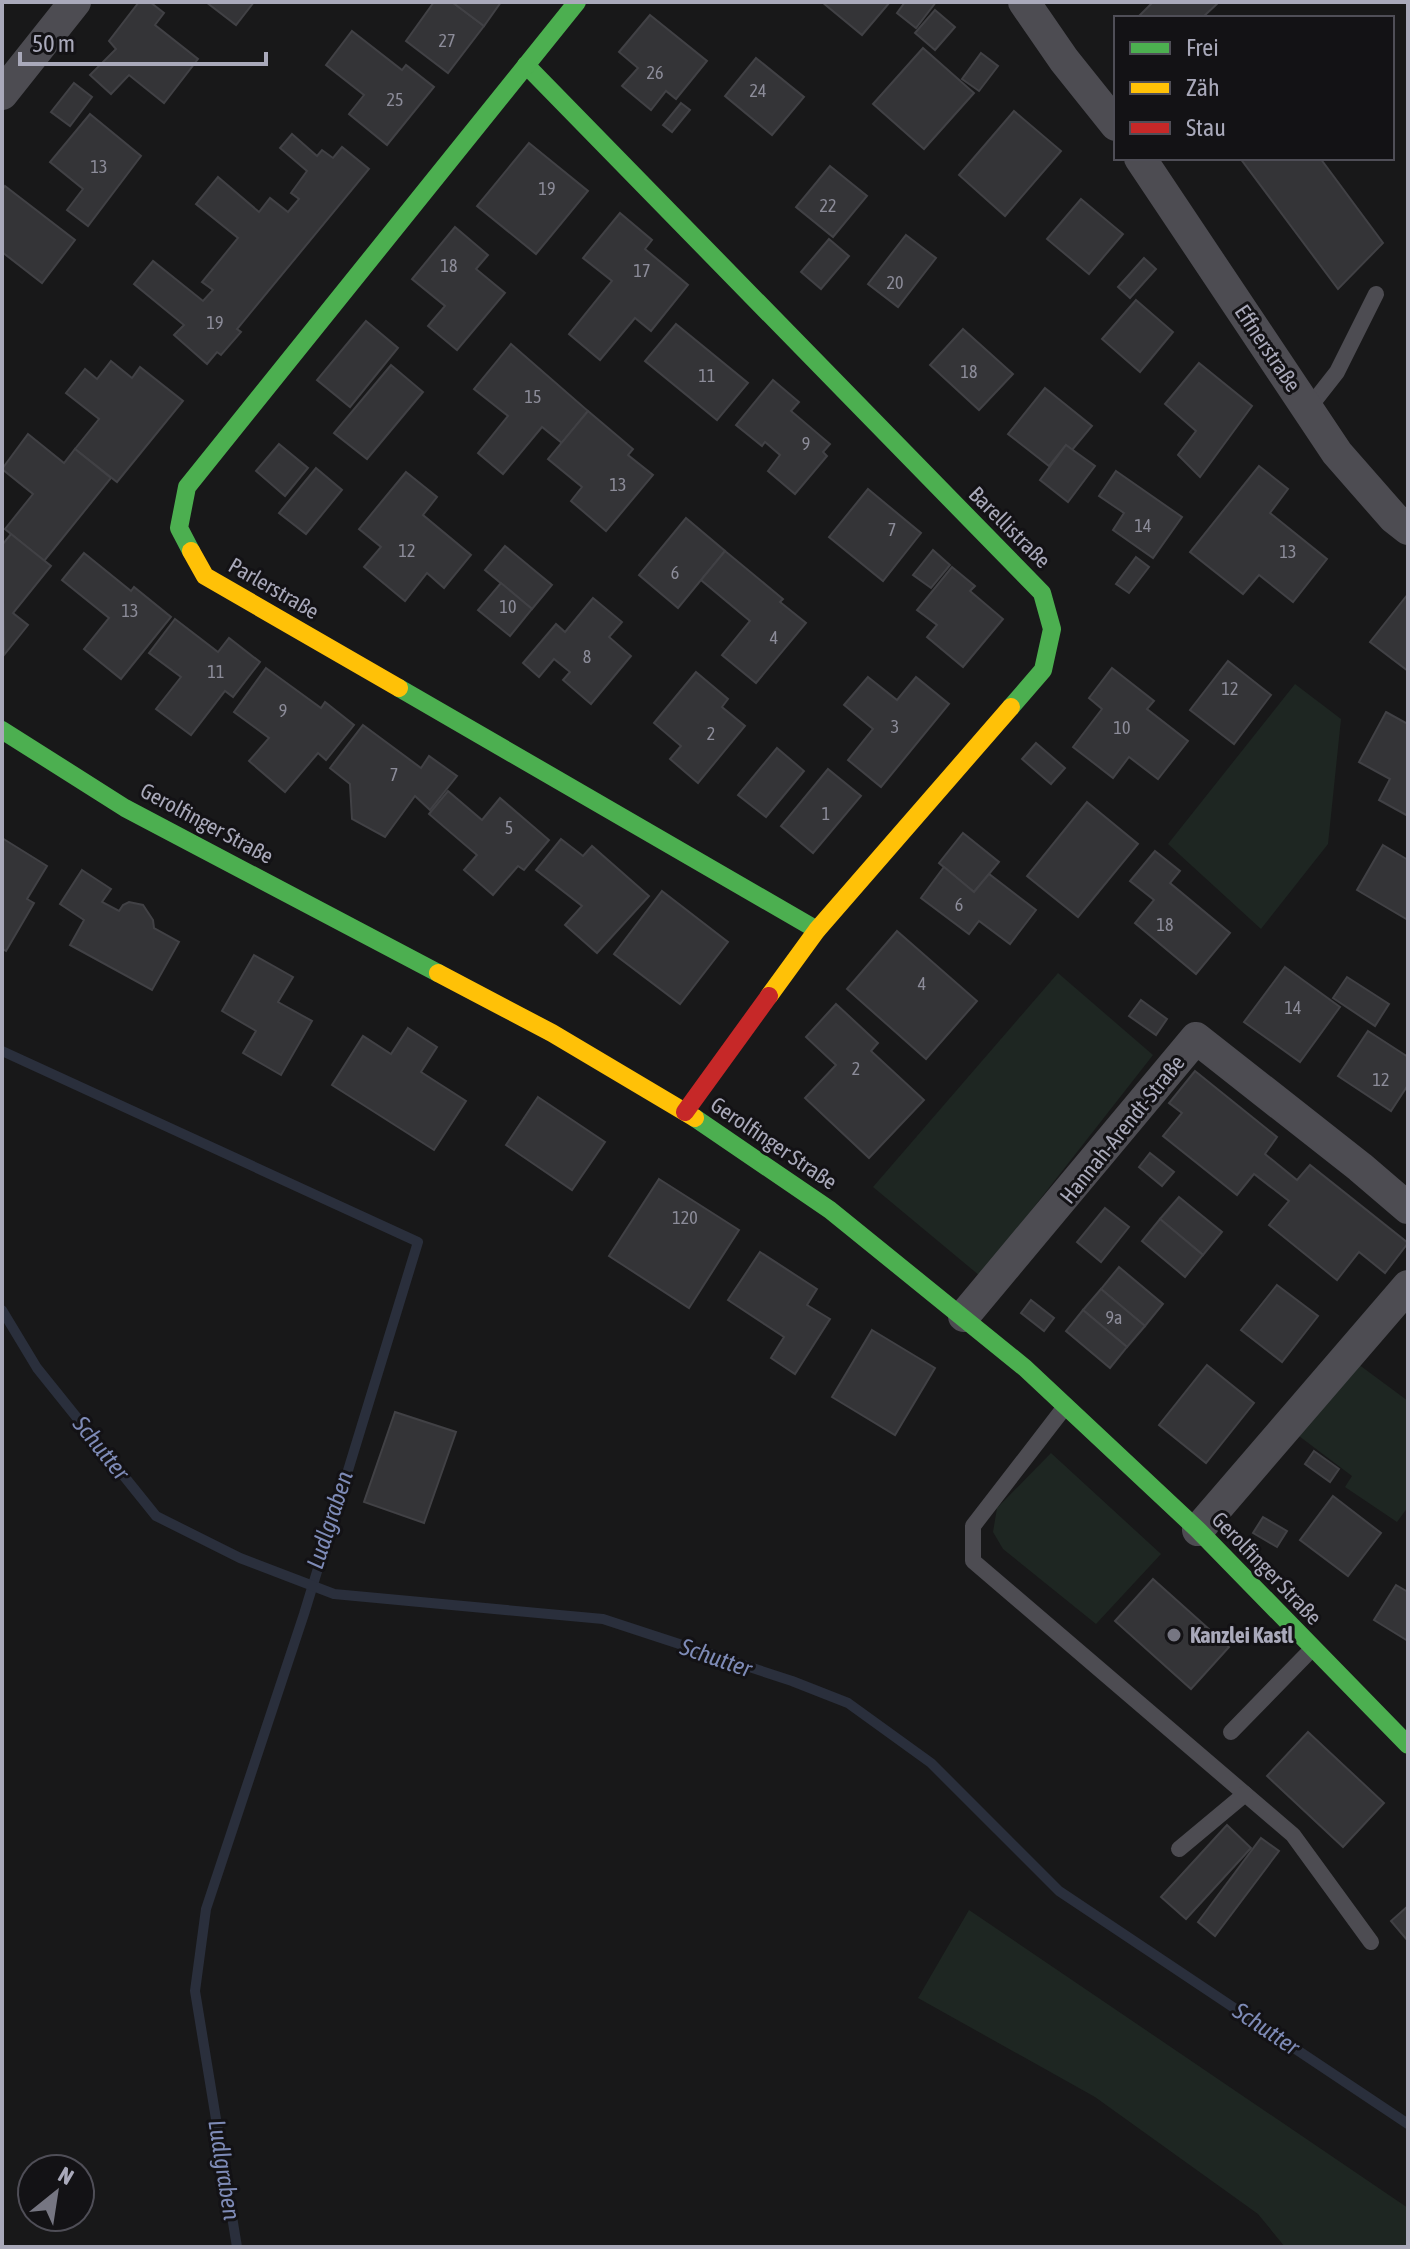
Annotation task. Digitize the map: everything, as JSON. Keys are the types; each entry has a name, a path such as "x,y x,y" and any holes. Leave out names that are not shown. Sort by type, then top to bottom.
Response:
{"street":[{"path":"2,94 75,2"},
{"name":"Parlerstraße","path":"577,2 187,487 179,528 205,576 817,930"},
{"path":"1024,2 1064,60 1114,122"},
{"name":"Barellistraße","path":"526,65 1042,593 1052,629 1043,670 817,930 685,1112"},
{"name":"Effnerstraße","path":"1141,160 1337,453 1394,518 1408,529"},
{"name":"Gerolfinger Straße","path":"2,730 125,808 539,1026 685,1112 830,1210 964,1316 1198,1530 1408,1745"},
{"name":"Hannah-Arendt-Straße","path":"964,1316 1196,1038 1408,1208"},
{"path":"1198,1530 1408,1286"}],"lane":[{"path":"1308,409 1337,372 1376,294"},
{"path":"1065,1407 973,1526 973,1561 1293,1835 1371,1942"},
{"path":"1231,1732 1312,1649"},
{"path":"1179,1849 1245,1794"}],"shaded area":[{"path":"1295,684 1341,719 1328,844 1261,929 1168,844"},
{"path":"1058,973 1153,1055 980,1276 873,1187"},
{"path":"1358,1364 1408,1401 1408,1507 1397,1522 1345,1487 1352,1476 1299,1436"},
{"path":"1051,1453 1161,1554 1096,1624 1003,1549 993,1532 997,1508"},
{"path":"969,1910 1408,2208 1408,2247 1285,2247 1258,2214 1095,2097 918,1998"}],"building":[{"path":"139,2 150,2 164,13 155,25 198,59 164,103 129,75 111,94 90,75 116,49 109,41"},
{"path":"206,2 254,2 236,25"},
{"path":"434,2 452,2 484,26 448,73 406,41"},
{"path":"452,2 501,2 484,26"},
{"path":"822,2 890,2 862,35"},
{"path":"905,2 936,2 916,28 897,13"},
{"path":"1153,2 1219,2 1204,16 1139,16"},
{"path":"935,10 955,27 935,50 915,33"},
{"path":"650,15 707,61 676,99 666,91 651,110 622,86 638,68 619,52"},
{"path":"352,31 402,70 406,65 434,87 387,145 349,114 364,95 326,65"},
{"path":"923,48 974,93 924,149 873,104"},
{"path":"981,53 998,66 979,91 962,79"},
{"path":"756,58 804,97 772,135 725,96"},
{"path":"74,83 92,97 70,126 51,112"},
{"path":"681,103 690,110 672,132 663,125"},
{"path":"1014,111 1061,151 1005,216 959,175"},
{"path":"90,114 141,156 88,226 67,210 83,189 50,162"},
{"path":"292,134 317,156 322,150 333,158 342,147 369,169 237,329 241,332 221,355 217,352 207,364 174,335 184,325 134,284 153,261 203,301 213,290 202,282 238,238 196,204 218,177 259,212 270,198 288,212 299,199 291,193 307,171 280,148"},
{"path":"529,143 588,191 536,254 477,206"},
{"path":"1241,160 1321,160 1383,243 1338,289"},
{"path":"830,166 867,196 833,237 796,207"},
{"path":"5,186 75,240 42,283 2,252 2,190"},
{"path":"1081,199 1123,234 1089,274 1047,239"},
{"path":"620,213 652,240 645,249 688,285 651,331 635,318 600,360 569,334 612,281 583,258"},
{"path":"455,227 488,255 476,269 505,293 457,350 428,326 445,306 412,279"},
{"path":"906,235 936,258 898,307 868,284"},
{"path":"829,239 849,256 821,289 801,272"},
{"path":"1144,258 1156,269 1130,298 1118,287"},
{"path":"1136,300 1173,332 1140,372 1102,339"},
{"path":"366,321 398,348 350,407 317,380"},
{"path":"676,324 748,383 717,420 645,361"},
{"path":"963,329 1013,374 979,410 930,365"},
{"path":"511,344 588,411 562,443 542,427 503,474 478,453 508,416 474,389"},
{"path":"111,361 132,378 140,367 183,401 117,482 75,449 99,419 66,393 85,369 97,379"},
{"path":"1199,363 1252,406 1200,477 1178,455 1196,431 1165,404"},
{"path":"391,365 423,392 367,459 334,433"},
{"path":"773,380 799,402 791,411 830,444 823,452 827,456 795,494 768,471 780,455 765,442 762,446 736,425"},
{"path":"1045,388 1092,426 1072,450 1066,445 1049,466 1008,434"},
{"path":"588,411 633,449 628,455 653,475 606,531 571,501 582,487 548,459"},
{"path":"28,434 64,463 75,449 111,478 44,561 5,529 33,494 2,469"},
{"path":"279,444 308,468 285,496 256,471"},
{"path":"1066,445 1095,466 1068,502 1040,480"},
{"path":"1259,466 1288,489 1270,513 1327,559 1293,602 1259,575 1243,594 1190,552"},
{"path":"316,468 342,490 306,534 279,513"},
{"path":"1116,471 1182,517 1153,558 1113,530 1124,513 1099,496"},
{"path":"406,472 437,497 423,515 471,555 444,588 427,573 405,601 364,567 381,547 359,529"},
{"path":"868,489 921,533 883,581 829,537"},
{"path":"686,518 725,551 678,608 639,575"},
{"path":"11,534 51,566 13,613 28,625 4,655 2,545"},
{"path":"505,546 552,585 532,609 485,570"},
{"path":"933,550 950,565 931,588 913,575"},
{"path":"725,551 783,599 780,602 806,623 756,683 722,655 750,621 701,580"},
{"path":"84,553 131,591 134,587 171,617 121,679 84,649 109,618 62,580"},
{"path":"1136,557 1149,567 1129,593 1116,584"},
{"path":"952,567 975,586 970,591 1003,619 963,667 927,637 937,625 917,610"},
{"path":"501,583 532,609 510,636 478,610"},
{"path":"1408,594 1408,671 1370,642"},
{"path":"593,598 622,622 609,637 631,656 591,704 563,680 570,672 554,659 539,677 523,663 556,624 565,632"},
{"path":"175,619 218,652 229,638 260,662 233,697 225,691 191,735 156,709 181,677 149,653"},
{"path":"1228,661 1271,695 1234,744 1190,710"},
{"path":"266,668 321,708 325,702 354,725 326,760 318,753 285,792 249,761 269,738 234,712"},
{"path":"1112,668 1154,701 1147,709 1188,741 1158,779 1129,757 1113,778 1073,747 1102,709 1089,698"},
{"path":"696,672 728,699 722,707 745,726 698,783 670,759 681,746 654,723"},
{"path":"868,677 897,700 916,677 949,704 881,787 848,760 873,729 844,705"},
{"path":"1386,712 1408,724 1408,816 1379,800 1390,779 1359,762"},
{"path":"363,725 421,768 429,756 457,776 430,810 415,796 385,837 352,819 350,784 330,768"},
{"path":"1036,743 1065,768 1051,784 1022,759"},
{"path":"777,748 804,771 766,817 738,795"},
{"path":"828,769 861,796 813,853 781,826"},
{"path":"448,791 482,820 500,798 549,840 524,870 518,866 493,895 464,870 477,855 429,814"},
{"path":"1087,802 1138,844 1078,917 1027,876"},
{"path":"963,833 999,862 974,892 939,863"},
{"path":"2,838 47,866 27,899 34,903 6,951 2,949"},
{"path":"561,839 583,856 592,846 649,896 597,953 565,925 582,906 536,870"},
{"path":"1383,845 1408,860 1408,920 1357,890"},
{"path":"1155,851 1180,871 1170,883 1230,933 1196,974 1135,923 1154,900 1130,881"},
{"path":"944,867 974,892 989,874 1036,910 1010,944 979,921 969,934 921,898"},
{"path":"82,870 111,889 102,902 119,911 129,902 143,905 153,920 154,928 179,942 152,990 70,945 84,920 60,904"},
{"path":"662,891 728,942 680,1004 614,954"},
{"path":"897,931 977,1001 926,1059 847,989"},
{"path":"254,955 293,977 278,1002 312,1021 281,1075 243,1053 256,1031 222,1011"},
{"path":"1285,967 1340,1007 1300,1062 1244,1022"},
{"path":"1347,977 1389,1004 1375,1026 1333,998"},
{"path":"1141,1000 1167,1019 1156,1035 1129,1016"},
{"path":"836,1004 878,1043 871,1051 924,1100 869,1158 805,1098 836,1065 806,1037"},
{"path":"408,1028 437,1047 421,1072 466,1101 434,1150 332,1085 363,1036 391,1054"},
{"path":"1368,1031 1408,1057 1408,1085 1391,1111 1338,1076"},
{"path":"1195,1071 1277,1137 1265,1154 1297,1180 1310,1165 1408,1243 1385,1273 1359,1252 1337,1280 1269,1225 1289,1201 1254,1174 1237,1195 1163,1136 1182,1113 1169,1103"},
{"path":"538,1097 605,1142 572,1190 506,1145"},
{"path":"1150,1153 1174,1172 1162,1186 1139,1167"},
{"path":"659,1179 739,1230 689,1308 609,1256"},
{"path":"1179,1197 1222,1232 1203,1255 1160,1219"},
{"path":"1105,1208 1129,1227 1101,1262 1077,1242"},
{"path":"1160,1219 1203,1255 1185,1277 1142,1241"},
{"path":"760,1252 817,1289 807,1305 830,1319 795,1374 771,1358 784,1337 728,1300"},
{"path":"1119,1267 1163,1304 1145,1326 1101,1289"},
{"path":"1277,1285 1318,1316 1282,1362 1241,1330"},
{"path":"1101,1289 1145,1326 1127,1347 1083,1310"},
{"path":"1031,1300 1054,1318 1044,1331 1021,1313"},
{"path":"1083,1310 1127,1347 1110,1368 1066,1331"},
{"path":"872,1330 935,1368 895,1435 832,1397"},
{"path":"1207,1365 1254,1403 1206,1463 1159,1425"},
{"path":"395,1412 456,1432 424,1523 364,1502"},
{"path":"1314,1451 1339,1469 1330,1482 1305,1464"},
{"path":"1333,1496 1381,1533 1348,1576 1300,1540"},
{"path":"1263,1517 1287,1531 1277,1547 1253,1533"},
{"path":"1153,1579 1229,1647 1191,1689 1115,1621"},
{"path":"1396,1585 1408,1592 1408,1641 1374,1620"},
{"path":"1308,1732 1384,1803 1343,1847 1267,1776"},
{"path":"1227,1825 1251,1848 1186,1919 1161,1897"},
{"path":"1261,1838 1279,1851 1215,1936 1198,1922"},
{"path":"1408,1906 1408,1941 1391,1921"}],"waterway":[{"name":"Ludlgraben","path":"2,1051 418,1242 304,1614 206,1909 195,1991 237,2247"},
{"name":"Schutter","path":"2,1310 37,1368 156,1516 240,1558 334,1594 603,1619 792,1681 848,1703 931,1763 1059,1891 1408,2124"}],"traffic: fast":[{"path":"191,551 179,528 187,487 577,2"},
{"path":"526,65 1042,593 1052,629 1043,670 1011,707"},
{"path":"399,688 817,930"},
{"path":"2,730 125,808 438,973"},
{"path":"695,1118 830,1210 1025,1368 1198,1530 1408,1745"}],"traffic: slow":[{"path":"191,551 205,576 399,688"},
{"path":"769,996 817,930 1011,707"},
{"path":"438,973 552,1033 695,1118"}],"traffic: jam":[{"path":"685,1112 769,996"}],"place":[{"name":"Kanzlei Kastl","path":"1174,1635"}]}
